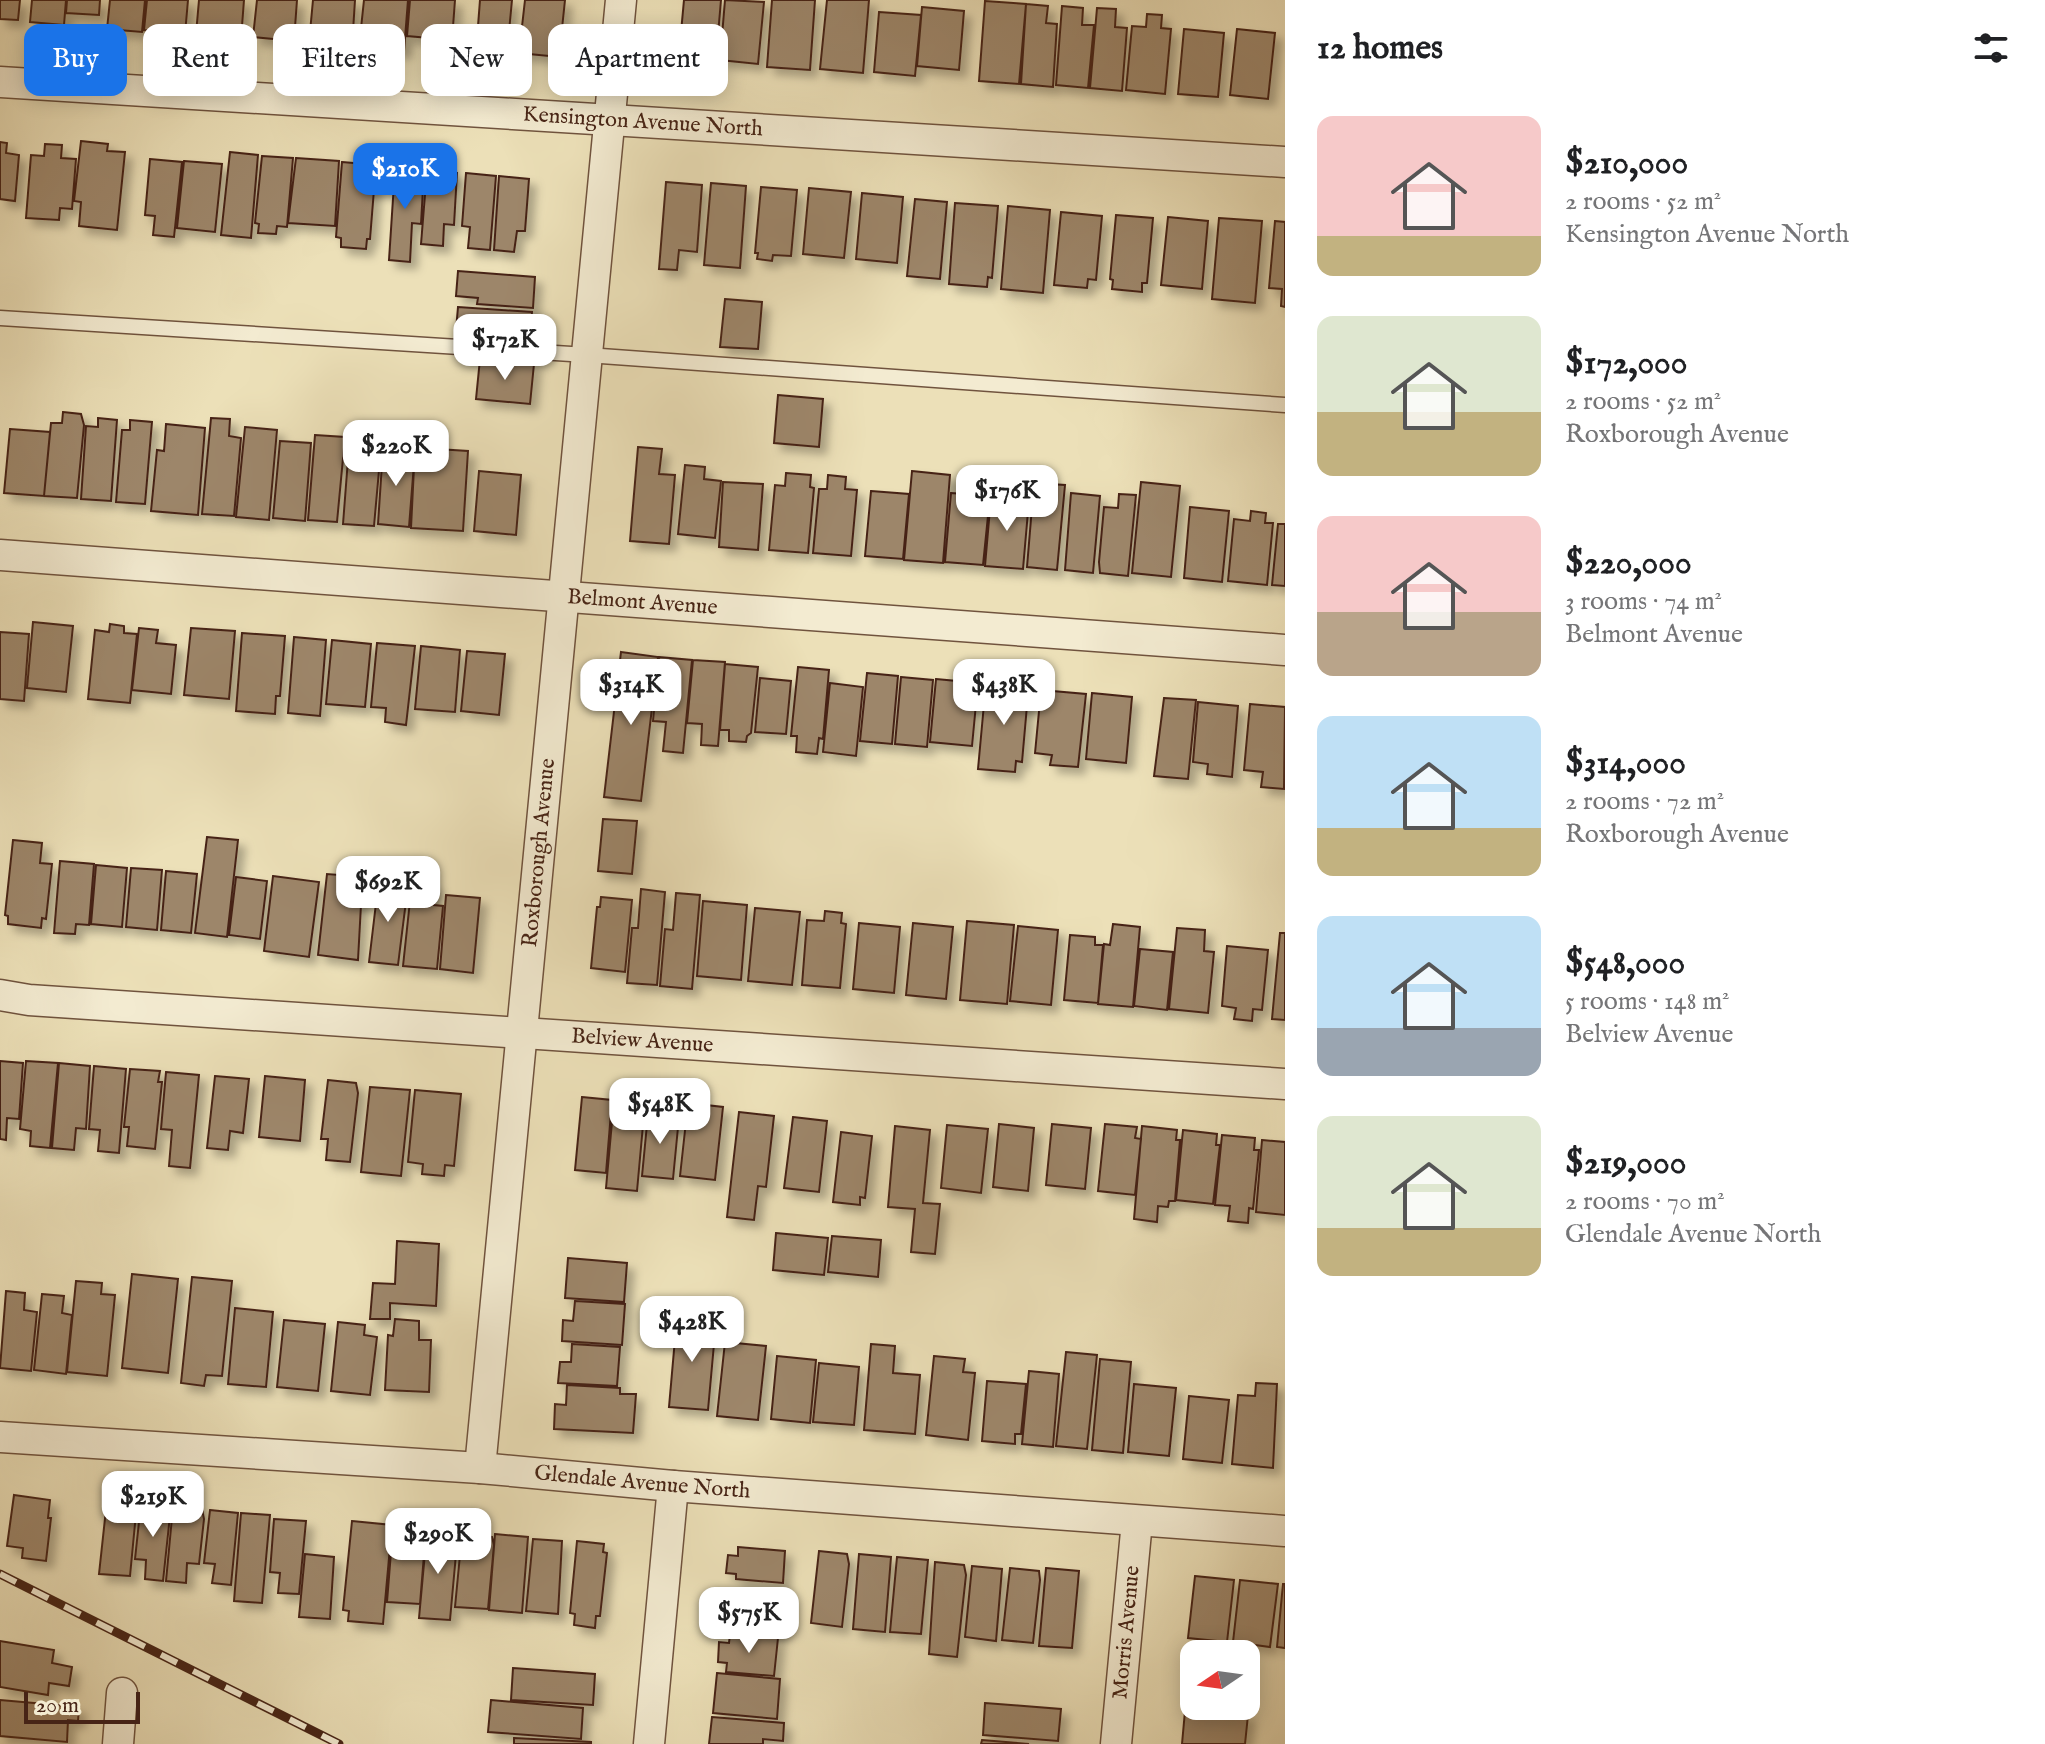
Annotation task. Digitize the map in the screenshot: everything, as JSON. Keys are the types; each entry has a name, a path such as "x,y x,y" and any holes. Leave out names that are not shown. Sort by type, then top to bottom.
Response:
{"street":[{"name":"Roxborough Avenue","path":"480,1468 621,0"},
{"name":"Kensington Avenue North","path":"0,82 1285,162"},
{"name":"Belmont Avenue","path":"0,555 1285,650"},
{"name":"Belview Avenue","path":"0,995 29,1000 1285,1084"},
{"name":"Glendale Avenue North","path":"0,1437 480,1468 673,1486 1285,1531"},
{"path":"649,1744 673,1486"},
{"name":"Morris Avenue","path":"1116,1744 1137,1521"},
{"path":"118,1744 122,1693"}],"lane":[{"path":"0,318 587,355 1285,405"}],"building":[{"path":"0,0 20,0 18,20 0,19"},
{"path":"32,0 66,0 64,24 30,22"},
{"path":"67,0 100,0 99,15 66,13"},
{"path":"110,0 145,0 142,32 127,31 127,24 108,24"},
{"path":"147,0 188,0 186,24 145,24"},
{"path":"199,0 244,0 242,24 197,24"},
{"path":"257,0 297,0 295,24 273,24 273,39 257,37 257,24 254,24"},
{"path":"313,0 355,0 353,24 311,24"},
{"path":"364,0 408,0 405,38 405,24 361,24"},
{"path":"410,0 455,0 453,24 421,24 421,37 407,36"},
{"path":"480,0 512,0 510,24 478,24"},
{"path":"525,0 565,0 562,24 548,24 548,56 532,54 532,24 522,24"},
{"path":"684,0 721,0 719,24 682,24"},
{"path":"725,0 764,2 758,64 728,61 728,24 723,24"},
{"path":"772,0 815,0 810,70 767,67"},
{"path":"827,0 869,0 863,73 820,69"},
{"path":"985,1 1026,4 1019,84 979,81"},
{"path":"1026,4 1048,6 1046,23 1057,24 1053,87 1021,84"},
{"path":"1062,6 1083,8 1082,25 1094,25 1088,88 1056,85"},
{"path":"922,7 964,11 959,70 917,66"},
{"path":"1097,8 1116,9 1115,27 1127,28 1122,91 1090,88"},
{"path":"879,12 921,15 915,76 874,72"},
{"path":"1147,14 1162,15 1161,28 1171,29 1165,94 1126,90 1132,26 1146,27"},
{"path":"1184,29 1224,33 1218,97 1178,94"},
{"path":"1237,29 1275,33 1268,99 1230,95"},
{"path":"81,141 108,144 107,151 125,152 117,230 79,226 81,202 74,201"},
{"path":"0,142 7,143 6,153 19,155 15,201 0,199"},
{"path":"45,144 62,145 61,158 76,159 72,209 60,208 59,220 26,218 31,155 44,156"},
{"path":"230,152 258,155 251,238 221,235"},
{"path":"262,156 293,158 287,227 277,226 276,234 258,233 259,224 255,223"},
{"path":"296,158 339,161 335,226 288,223"},
{"path":"150,159 182,162 174,237 153,235 155,216 145,215"},
{"path":"184,161 222,164 215,232 177,228"},
{"path":"342,162 376,165 370,239 367,239 366,249 341,247 341,238 336,237"},
{"path":"395,168 424,170 421,224 412,223 410,262 389,260"},
{"path":"427,170 457,173 454,225 444,224 443,246 421,244"},
{"path":"466,173 496,176 490,250 468,248 470,227 462,226"},
{"path":"499,176 529,179 525,231 517,231 514,252 494,250"},
{"path":"666,182 702,185 697,252 679,250 677,270 659,269"},
{"path":"711,183 746,186 740,268 704,265"},
{"path":"761,187 797,190 791,256 773,255 772,261 757,259"},
{"path":"809,188 851,192 844,258 803,254"},
{"path":"862,193 903,197 897,263 856,259"},
{"path":"915,199 947,202 940,279 907,276"},
{"path":"955,203 998,206 992,278 988,277 987,287 949,284"},
{"path":"1008,206 1050,210 1043,293 1001,289"},
{"path":"1061,212 1102,216 1096,280 1088,279 1087,288 1054,285"},
{"path":"1116,215 1153,218 1147,283 1142,283 1142,292 1112,289 1113,280 1110,279"},
{"path":"1168,217 1208,221 1202,289 1161,285"},
{"path":"1219,218 1262,221 1255,303 1212,299"},
{"path":"1275,221 1285,222 1285,307 1281,306 1282,289 1269,288"},
{"path":"458,271 535,277 533,308 477,304 478,298 456,296"},
{"path":"725,299 762,302 758,349 720,347"},
{"path":"458,307 532,312 530,343 477,339 477,331 456,330"},
{"path":"480,359 534,364 530,404 476,399"},
{"path":"778,395 823,399 819,447 774,443"},
{"path":"63,412 81,414 84,425 77,498 44,496 51,423 62,423"},
{"path":"98,418 117,420 111,501 81,499 86,426 98,427"},
{"path":"211,418 230,419 229,436 241,438 234,516 202,514"},
{"path":"130,420 152,422 145,504 116,502 122,430 130,430"},
{"path":"166,424 205,428 198,515 151,511 157,450 164,451"},
{"path":"245,427 277,430 269,520 236,517"},
{"path":"10,429 50,432 44,496 4,493"},
{"path":"315,435 345,437 337,522 308,520"},
{"path":"280,441 311,443 305,521 273,518"},
{"path":"349,446 381,448 374,526 343,524"},
{"path":"638,447 662,449 659,474 675,475 669,544 630,541"},
{"path":"421,448 468,451 463,531 411,528 414,467 420,467"},
{"path":"383,449 415,451 409,527 378,524"},
{"path":"685,465 705,467 704,479 721,481 715,538 678,534"},
{"path":"479,471 521,475 516,535 474,531"},
{"path":"912,471 950,475 943,563 904,560"},
{"path":"786,473 811,475 810,487 814,488 808,553 769,550 775,485 785,486"},
{"path":"828,475 846,477 845,489 857,490 851,556 813,553 819,489 827,489"},
{"path":"723,482 763,484 758,550 719,547"},
{"path":"1141,482 1180,486 1171,577 1132,573"},
{"path":"1034,483 1065,485 1057,570 1027,567"},
{"path":"871,491 909,494 903,559 865,556"},
{"path":"951,493 990,496 983,565 945,562"},
{"path":"1071,493 1100,496 1093,573 1065,570"},
{"path":"1119,494 1136,495 1128,576 1100,573 1104,507 1118,508"},
{"path":"991,497 1029,500 1023,569 985,566"},
{"path":"1190,507 1229,511 1222,582 1184,578"},
{"path":"1251,511 1266,513 1265,523 1273,523 1267,585 1228,581 1234,519 1250,521"},
{"path":"1278,524 1285,524 1285,586 1272,585"},
{"path":"33,622 73,626 66,692 27,688"},
{"path":"110,624 124,626 124,633 137,634 130,703 88,699 95,630 109,632"},
{"path":"139,628 158,630 156,643 176,645 171,694 132,690"},
{"path":"191,628 235,631 229,699 184,695"},
{"path":"0,632 29,634 24,701 0,699"},
{"path":"242,633 285,636 280,696 276,696 275,714 236,711"},
{"path":"294,637 326,640 320,716 288,713"},
{"path":"332,640 371,644 365,707 326,704"},
{"path":"377,643 415,646 406,725 385,722 386,708 371,707"},
{"path":"421,646 460,650 455,712 415,709"},
{"path":"467,651 505,654 499,715 461,711"},
{"path":"621,652 658,657 641,801 604,797"},
{"path":"659,657 692,660 683,753 663,751 666,722 653,721"},
{"path":"693,660 725,662 718,746 701,745 702,724 687,723"},
{"path":"725,664 758,667 751,733 746,742 729,741 729,730 720,730"},
{"path":"798,667 829,670 823,739 819,738 817,754 796,752 797,736 791,736"},
{"path":"867,673 898,676 892,744 860,741"},
{"path":"901,677 933,680 927,747 895,744"},
{"path":"760,678 791,681 786,734 755,732"},
{"path":"936,679 978,683 972,746 930,742"},
{"path":"999,680 1029,683 1022,762 1016,761 1015,772 978,769 985,693 997,694"},
{"path":"830,683 863,687 856,756 823,752"},
{"path":"1041,690 1086,694 1078,767 1050,765 1052,755 1035,753"},
{"path":"1092,693 1132,697 1126,763 1086,759"},
{"path":"1164,698 1196,700 1188,779 1154,776"},
{"path":"1198,702 1238,706 1232,777 1207,774 1208,764 1193,762"},
{"path":"1250,704 1285,707 1284,789 1261,787 1263,772 1244,770"},
{"path":"603,819 637,821 632,874 598,871"},
{"path":"207,837 238,840 227,937 195,933"},
{"path":"13,840 42,843 40,863 52,864 46,919 42,918 41,928 8,924 8,916 5,915"},
{"path":"60,861 94,864 89,925 76,924 75,934 54,933"},
{"path":"96,865 127,868 122,927 91,924"},
{"path":"340,866 363,868 358,960 318,955 327,874 339,875"},
{"path":"131,868 162,870 157,930 126,927"},
{"path":"166,871 197,874 191,933 161,930"},
{"path":"273,876 319,882 309,957 264,951"},
{"path":"236,877 267,881 260,939 229,935"},
{"path":"379,878 400,880 398,900 406,901 398,965 369,962"},
{"path":"412,882 436,885 434,905 443,906 437,969 403,966"},
{"path":"641,889 665,892 657,985 627,983 632,928 638,928"},
{"path":"676,893 700,895 692,989 660,986 665,929 673,930"},
{"path":"446,895 480,898 473,973 440,969"},
{"path":"601,897 632,900 625,972 591,968 597,907 600,907"},
{"path":"703,901 747,905 741,980 697,976"},
{"path":"755,908 800,912 792,985 748,981"},
{"path":"825,911 842,913 841,923 846,924 840,988 802,985 807,920 824,921"},
{"path":"967,921 1014,925 1007,1004 960,1000"},
{"path":"859,923 900,927 894,993 853,989"},
{"path":"913,923 953,927 946,999 906,995"},
{"path":"1113,924 1140,927 1133,1007 1098,1004 1104,944 1110,945"},
{"path":"1018,926 1058,930 1051,1005 1010,1001"},
{"path":"1177,928 1205,930 1204,951 1214,952 1208,1013 1169,1009"},
{"path":"1280,933 1285,933 1285,1020 1272,1019"},
{"path":"1070,935 1095,937 1095,945 1103,945 1098,1003 1064,1000"},
{"path":"1227,946 1268,950 1262,1010 1253,1009 1252,1021 1234,1019 1236,1008 1222,1006"},
{"path":"1140,949 1173,952 1167,1010 1134,1006"},
{"path":"0,1061 23,1063 19,1119 7,1118 6,1140 0,1139"},
{"path":"26,1061 58,1063 50,1148 30,1146 31,1131 20,1129"},
{"path":"59,1063 90,1066 86,1129 76,1128 74,1150 52,1148"},
{"path":"94,1066 126,1069 119,1153 98,1151 100,1130 89,1129"},
{"path":"130,1069 160,1071 158,1082 162,1082 155,1149 127,1146 129,1127 124,1127"},
{"path":"166,1072 199,1075 190,1168 169,1166 172,1130 161,1129"},
{"path":"215,1076 249,1079 243,1133 230,1131 228,1150 207,1148"},
{"path":"265,1076 305,1080 300,1141 259,1137"},
{"path":"328,1080 356,1083 358,1093 350,1162 326,1160 328,1139 321,1139"},
{"path":"370,1087 410,1090 401,1176 361,1172"},
{"path":"415,1090 461,1094 454,1166 445,1165 444,1176 422,1174 423,1164 408,1162"},
{"path":"582,1097 612,1100 606,1173 575,1170"},
{"path":"614,1100 645,1103 637,1191 606,1188"},
{"path":"688,1103 723,1107 715,1180 680,1176"},
{"path":"739,1112 774,1116 766,1187 758,1186 754,1220 727,1217"},
{"path":"648,1114 679,1117 673,1179 642,1176"},
{"path":"793,1117 827,1121 819,1192 784,1188"},
{"path":"999,1124 1034,1128 1028,1191 993,1187"},
{"path":"1052,1124 1091,1128 1085,1189 1046,1185"},
{"path":"1105,1124 1137,1127 1135,1138 1141,1139 1135,1195 1098,1191"},
{"path":"947,1125 988,1129 981,1193 941,1188"},
{"path":"895,1126 930,1130 923,1203 940,1204 935,1254 911,1252 915,1209 888,1207"},
{"path":"1142,1126 1177,1130 1176,1140 1180,1140 1175,1201 1169,1201 1168,1207 1158,1206 1157,1222 1134,1219"},
{"path":"1183,1130 1217,1134 1216,1145 1220,1145 1213,1204 1176,1200"},
{"path":"841,1132 872,1136 865,1198 860,1197 860,1205 833,1202"},
{"path":"1222,1135 1255,1138 1254,1150 1259,1150 1253,1209 1249,1208 1248,1223 1228,1221 1230,1206 1215,1205"},
{"path":"1262,1140 1285,1142 1285,1215 1256,1212"},
{"path":"776,1233 828,1238 824,1275 773,1270"},
{"path":"832,1236 881,1240 878,1277 828,1272"},
{"path":"397,1241 439,1244 436,1306 390,1303 390,1319 370,1319 373,1283 395,1284"},
{"path":"568,1258 627,1263 624,1302 565,1298"},
{"path":"132,1274 178,1279 168,1373 122,1368"},
{"path":"192,1277 232,1281 222,1376 206,1375 204,1386 181,1383"},
{"path":"76,1281 102,1283 101,1294 115,1295 107,1376 67,1372"},
{"path":"6,1291 25,1293 24,1310 37,1312 31,1371 0,1368"},
{"path":"42,1294 64,1296 62,1313 72,1315 66,1374 34,1370"},
{"path":"575,1301 625,1304 622,1345 562,1341 563,1320 573,1321"},
{"path":"235,1308 273,1312 266,1387 228,1384"},
{"path":"677,1316 712,1319 710,1344 714,1344 708,1410 669,1407"},
{"path":"395,1319 419,1321 419,1340 431,1340 429,1392 385,1390 388,1335 393,1336"},
{"path":"284,1320 325,1324 318,1391 277,1387"},
{"path":"338,1322 365,1325 364,1335 377,1337 370,1395 331,1391"},
{"path":"725,1342 766,1346 758,1420 717,1416"},
{"path":"572,1344 620,1347 617,1386 558,1383 560,1362 571,1362"},
{"path":"871,1344 895,1346 893,1373 920,1375 915,1434 864,1430"},
{"path":"1066,1352 1097,1355 1087,1449 1056,1446"},
{"path":"777,1356 816,1360 810,1423 771,1419"},
{"path":"934,1356 965,1359 963,1372 975,1373 968,1440 926,1435"},
{"path":"1100,1359 1131,1362 1123,1453 1092,1450"},
{"path":"819,1363 859,1367 854,1425 813,1422"},
{"path":"1029,1371 1059,1374 1053,1447 1022,1444"},
{"path":"987,1381 1026,1384 1021,1434 1015,1434 1015,1444 982,1441"},
{"path":"1256,1383 1277,1384 1273,1468 1232,1464 1238,1395 1255,1396"},
{"path":"1134,1384 1176,1388 1169,1456 1128,1452"},
{"path":"567,1385 620,1388 620,1394 636,1394 633,1433 554,1429 555,1404 566,1405"},
{"path":"1189,1396 1229,1400 1222,1463 1183,1459"},
{"path":"14,1495 50,1500 46,1561 22,1558 23,1548 7,1546"},
{"path":"107,1500 137,1503 130,1576 99,1574"},
{"path":"141,1503 171,1506 163,1581 145,1579 146,1560 135,1559"},
{"path":"173,1507 202,1509 204,1519 199,1564 187,1563 186,1583 166,1581"},
{"path":"210,1510 238,1513 231,1585 212,1583 215,1564 204,1563"},
{"path":"241,1513 270,1515 262,1603 234,1601"},
{"path":"274,1519 306,1521 299,1594 278,1593 280,1573 270,1572"},
{"path":"352,1521 392,1525 383,1624 348,1621 349,1611 343,1610"},
{"path":"393,1527 426,1530 420,1604 387,1602"},
{"path":"427,1531 455,1533 457,1543 450,1620 419,1618"},
{"path":"462,1534 492,1537 494,1545 488,1609 455,1607"},
{"path":"495,1534 528,1537 522,1613 489,1610"},
{"path":"533,1539 562,1541 558,1614 526,1611"},
{"path":"577,1541 604,1544 603,1552 607,1553 600,1616 596,1616 595,1628 574,1625 575,1614 570,1613"},
{"path":"738,1547 785,1551 783,1583 736,1579 736,1574 726,1573 728,1555 738,1556"},
{"path":"819,1551 847,1554 849,1564 842,1627 811,1623"},
{"path":"305,1554 334,1557 330,1619 299,1617"},
{"path":"859,1554 891,1557 885,1632 853,1629"},
{"path":"897,1557 928,1560 921,1634 890,1632"},
{"path":"935,1562 964,1565 966,1575 957,1657 929,1654"},
{"path":"972,1566 1002,1569 996,1641 965,1637"},
{"path":"1010,1568 1039,1571 1033,1643 1002,1640"},
{"path":"1046,1568 1079,1571 1072,1648 1039,1646"},
{"path":"1195,1576 1234,1580 1227,1640 1188,1638"},
{"path":"1240,1580 1278,1584 1270,1647 1260,1646 1260,1640 1233,1640"},
{"path":"1285,1584 1285,1648 1277,1647"},
{"path":"734,1590 782,1594 779,1632 730,1628 731,1618 721,1617 723,1597 733,1598"},
{"path":"730,1634 778,1638 774,1676 726,1672 727,1663 718,1662 719,1642 729,1643"},
{"path":"0,1641 54,1650 52,1663 72,1667 69,1686 49,1683 48,1695 0,1687"},
{"path":"513,1668 595,1674 593,1705 511,1700"},
{"path":"717,1673 780,1679 777,1719 713,1713"},
{"path":"0,1700 79,1707 78,1721 68,1720 67,1742 0,1736"},
{"path":"491,1700 583,1708 581,1739 488,1732"},
{"path":"985,1703 1061,1709 1058,1741 983,1735"},
{"path":"712,1717 784,1723 783,1741 763,1739 763,1744 709,1744"},
{"path":"1184,1720 1247,1720 1245,1744 1182,1744"},
{"path":"514,1738 591,1742 591,1744 514,1744"},
{"path":"982,1740 1029,1744 981,1744"}],"railway":[{"path":"0,1574 339,1744"}]}
